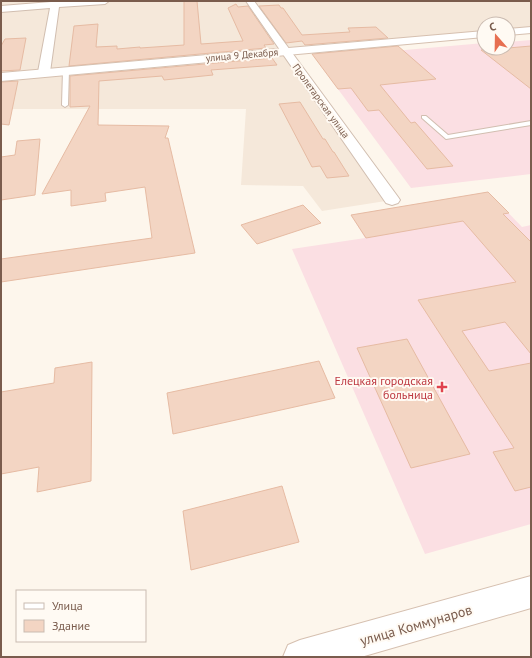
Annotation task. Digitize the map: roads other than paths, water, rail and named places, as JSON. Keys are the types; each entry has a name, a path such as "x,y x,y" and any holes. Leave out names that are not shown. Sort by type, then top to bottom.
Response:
{"street":[{"path":"1,9 56,2 105,1"},
{"name":"Пролетарская улица","path":"250,1 392,200"},
{"path":"44,72 56,2"},
{"path":"516,31 531,30"},
{"name":"улица 9 Декабря","path":"1,76 476,35"},
{"name":"улица Коммунаров","path":"300,657 531,592"}],"lane":[{"path":"65,104 66,70"},
{"path":"424,117 446,137 531,123"}],"place":[{"name":"Елецкая городская больница","path":"442,387"}]}
